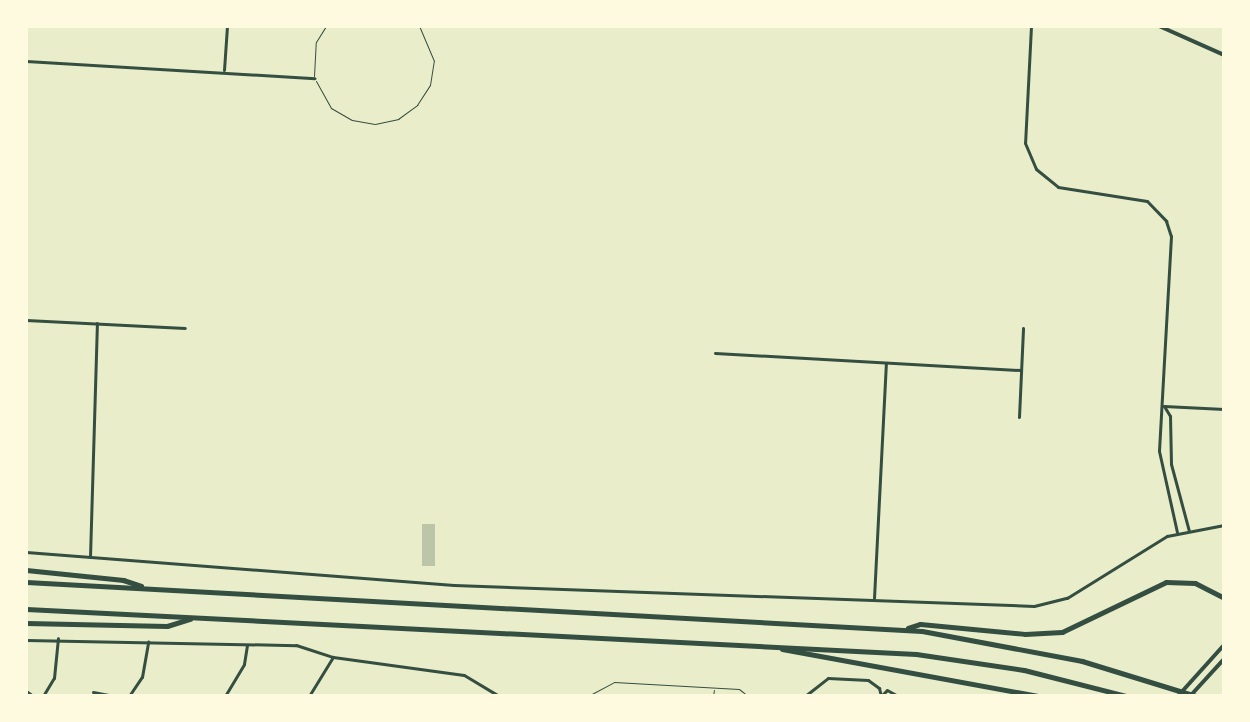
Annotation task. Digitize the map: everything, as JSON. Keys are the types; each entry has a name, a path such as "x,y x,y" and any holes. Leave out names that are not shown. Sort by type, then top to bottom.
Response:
{"highway":[{"path":"26,570 123,580 146,588"},
{"path":"26,582 903,629 1027,648 1196,696"},
{"path":"903,629 920,624 1048,634 1080,627 1152,585 1195,583 1222,598"},
{"path":"26,609 753,645 970,661 1126,696"},
{"path":"26,623 167,626 195,618"},
{"path":"753,645 895,667 1034,696"}],"main road":[{"path":"1159,26 1224,55"},
{"path":"1178,696 1224,645"},
{"path":"1190,696 1224,659"}],"street":[{"path":"224,70 227,26"},
{"path":"1031,26 1025,143 1036,169 1058,187 1147,201 1166,221 1171,236 1161,466 1177,532"},
{"path":"26,61 224,70 315,78"},
{"path":"26,320 185,328"},
{"path":"90,557 97,323"},
{"path":"1019,417 1023,328"},
{"path":"715,353 1021,370"},
{"path":"874,598 886,363"},
{"path":"1164,406 1224,409"},
{"path":"1164,406 1170,416 1171,464 1189,531"},
{"path":"26,552 454,585 874,598 1012,607 1049,603 1177,532 1224,525"},
{"path":"43,696 54,678 58,638"},
{"path":"26,640 58,638 296,645 333,657 464,675 499,696"},
{"path":"129,696 142,677 148,642"},
{"path":"225,696 244,664 247,644"},
{"path":"309,696 333,657"},
{"path":"766,696 803,696 828,678 868,680 879,688 881,696"},
{"path":"881,696 887,690 898,696"},
{"path":"26,691 33,696"},
{"path":"93,692 114,696"}],"lane":[{"path":"326,26 316,42 315,78 331,108 352,120 375,124 398,119 417,105 430,85 434,61 419,26"},
{"path":"588,696 614,682 739,689 748,696"},
{"path":"713,696 714,688"}],"building":[{"path":"422,524 435,524 435,566 422,566"}]}
